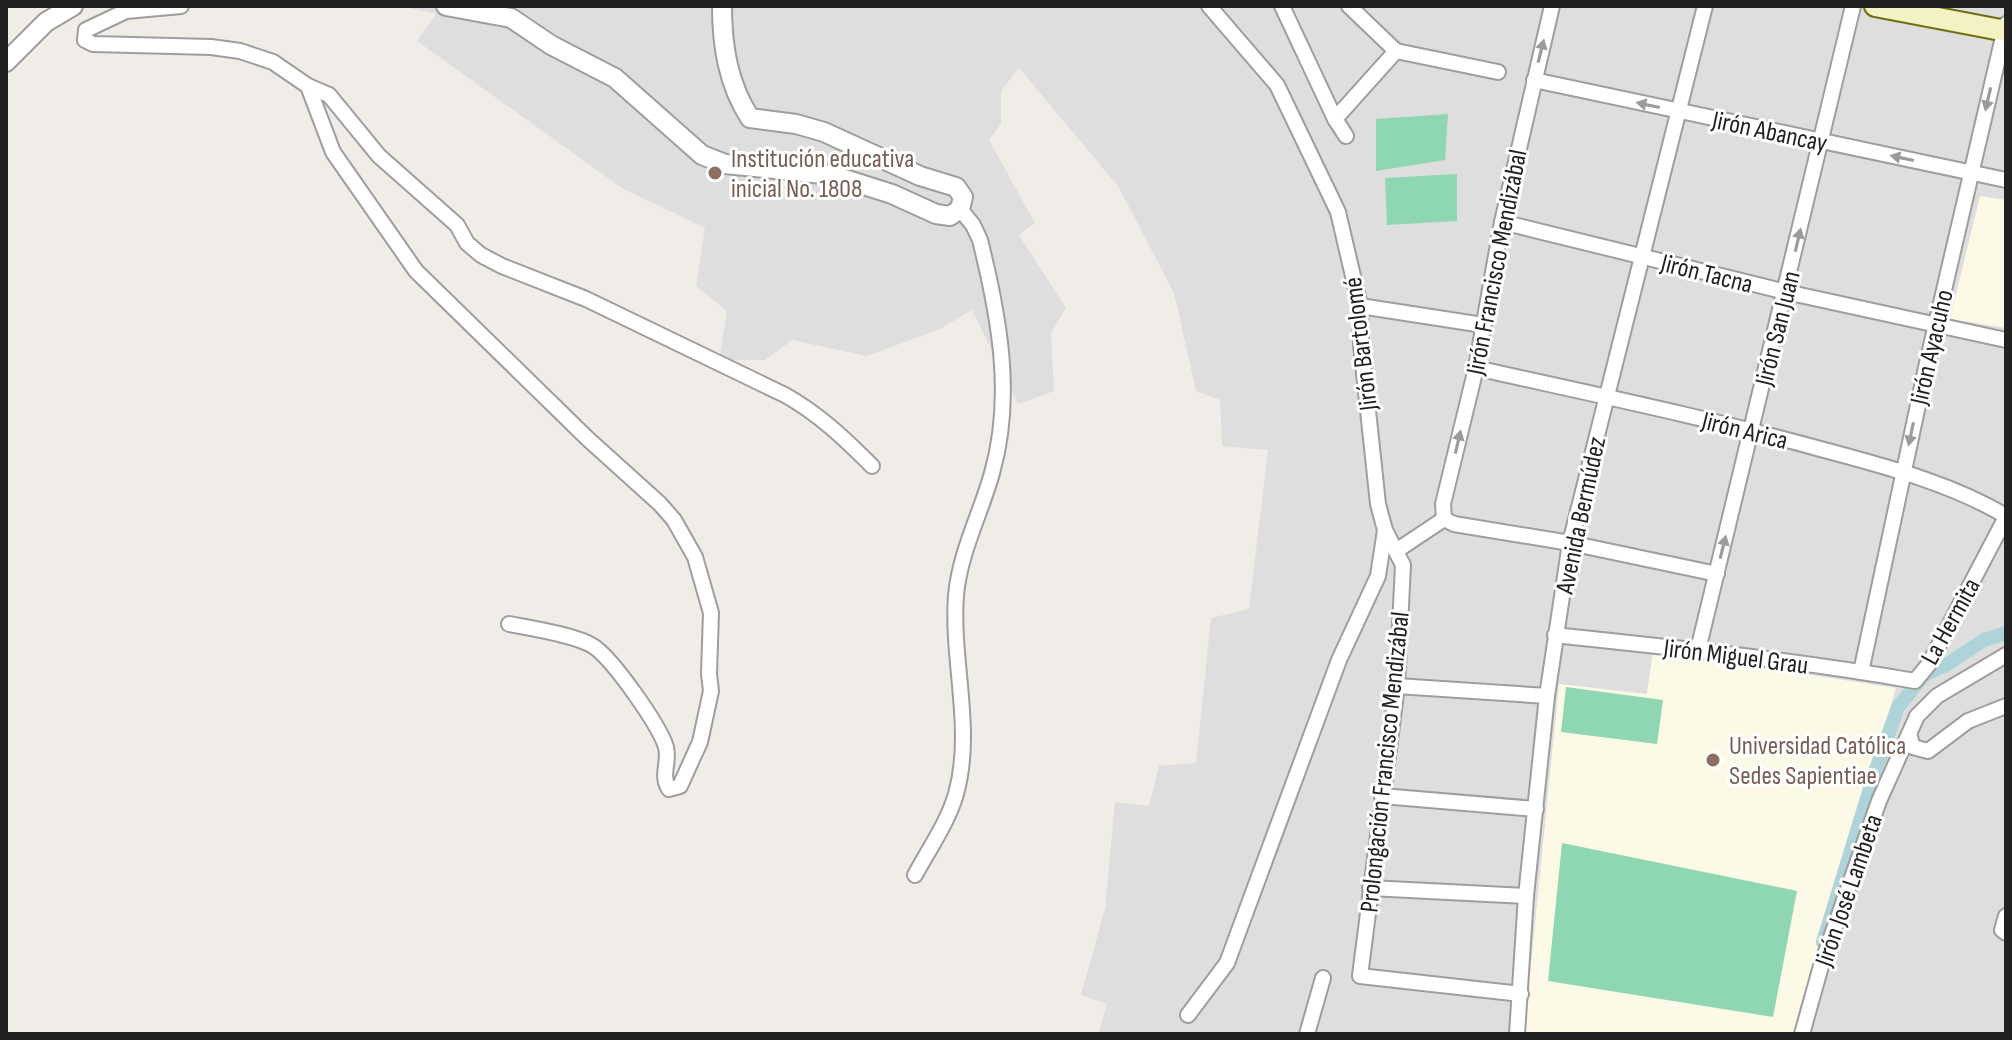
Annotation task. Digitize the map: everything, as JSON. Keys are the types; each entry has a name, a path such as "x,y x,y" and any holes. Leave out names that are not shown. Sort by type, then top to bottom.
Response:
{"main road":[{"path":"1875,6 2005,28"}],"street":[{"path":"6,62 46,22 73,6"},
{"path":"181,6 126,11 89,28 84,36 93,44 211,47 240,51 273,62 308,86 329,95 379,156 457,225 467,243 481,255 586,299 735,369 797,402 829,425 872,466"},
{"path":"446,6 511,18 570,57 615,78 702,155 725,164 832,175 892,194 936,214 950,216 960,209 963,197 956,187 920,176 824,132 796,124 750,118 728,71 722,37 722,6"},
{"name":"Jirón Bartolomé","path":"1209,6 1277,85 1338,212 1360,306 1375,477 1385,530 1396,551"},
{"path":"1282,6 1346,136"},
{"path":"1349,6 1396,51 1498,72"},
{"name":"Jirón Francisco Mendizábal","path":"1444,519 1443,504 1476,368 1502,222 1552,6"},
{"name":"Avenida Bermúdez","path":"1517,1034 1526,896 1547,696 1570,543 1705,6"},
{"name":"Jirón San Juan","path":"1698,650 1853,6"},
{"name":"Jirón Ayacuho","path":"1861,672 1935,325 2005,28"},
{"path":"1335,119 1396,51"},
{"name":"Jirón Abancay","path":"1534,80 2006,180"},
{"path":"308,86 333,152 416,271 588,439 660,504 690,547 702,575 711,613 711,691 700,742 680,786 669,789 664,780 667,750 651,715 609,661 593,646 509,624"},
{"path":"915,875 955,796 962,763 956,593 973,526 993,470 1004,387 1003,358 983,251 973,225 960,209"},
{"name":"Jirón Tacna","path":"1502,222 1786,292 2006,340"},
{"path":"1360,306 1483,325"},
{"name":"Jirón Arica","path":"1476,368 1752,430 1903,472 1977,499 2006,516"},
{"name":"La Hermita","path":"1915,681 1929,664 2006,516"},
{"path":"1396,551 1444,519 1454,524 1570,543 1717,574"},
{"name":"Jirón Bartolomé","path":"1188,1015 1227,963 1339,660 1378,576 1385,530"},
{"name":"Prolongación Francisco Mendizábal","path":"1396,551 1403,565 1397,686 1360,976 1521,994"},
{"name":"Jirón Miguel Grau","path":"1555,635 1698,650 1915,681"},
{"name":"Jirón José Lambeta","path":"1802,1034 1821,966 1874,816 1917,716 1937,696 2006,655"},
{"path":"1397,686 1547,696"},
{"path":"1909,734 1913,747 1928,751 1968,721 2006,706"},
{"path":"1382,796 1536,809"},
{"path":"1370,888 1526,896"},
{"path":"2006,916 2002,930 2006,933"},
{"path":"1307,1034 1323,978"}],"shaded area":[{"path":"402,6 2006,6 2006,1034 1098,1034 1107,1004 1081,995 1105,908 1115,802 1149,806 1159,766 1196,763 1211,618 1249,609 1268,450 1222,446 1220,400 1196,391 1174,293 1118,186 1019,68 1001,91 1001,124 989,140 1035,223 1019,235 1066,308 1051,333 1054,391 1018,404 972,310 940,329 867,356 792,340 765,360 719,360 727,311 696,286 705,228 622,188 417,41 436,14"},
{"path":"1980,196 2006,200 2006,328 1950,319"},
{"path":"1653,651 1896,688 1795,1034 1524,1034 1559,684 1647,694"}],"green space":[{"path":"1448,114 1445,160 1376,171 1376,119"},
{"path":"1457,174 1457,221 1387,225 1385,178"},
{"path":"1566,687 1663,700 1657,744 1561,732"},
{"path":"1562,843 1797,891 1773,1017 1548,981"}],"waterway":[{"path":"1823,942 1898,707 1924,675 1946,665 1984,640 2006,633"}],"place":[{"name":"Institución educativa inicial No. 1808","path":"715,173"},
{"name":"Universidad Católica Sedes Sapientiae","path":"1713,760"}]}
